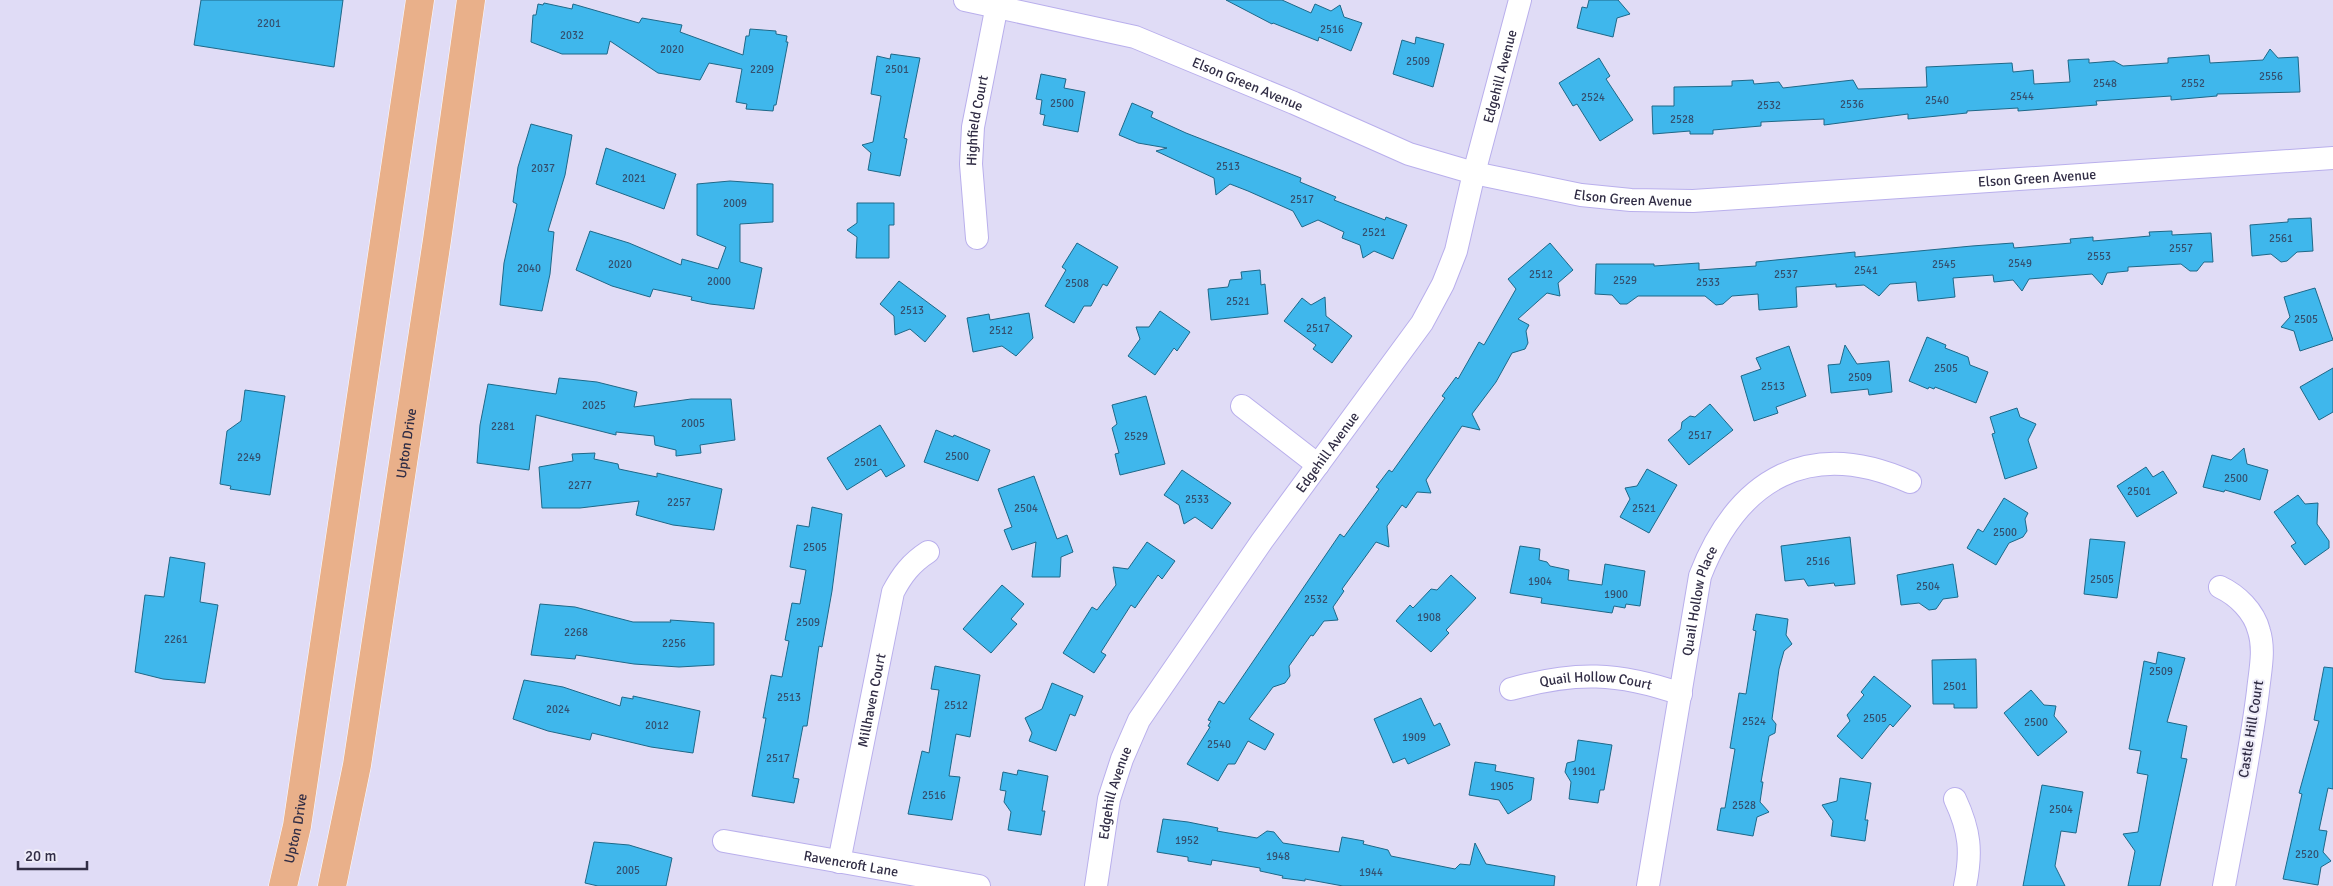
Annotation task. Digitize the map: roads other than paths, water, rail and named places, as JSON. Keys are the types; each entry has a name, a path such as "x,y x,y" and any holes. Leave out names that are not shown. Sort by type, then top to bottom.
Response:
{"main road":[{"name":"Upton Drive","path":"282,886 296,826 420,0"},
{"name":"Upton Drive","path":"332,886 357,765 437,240 471,0"}],"street":[{"name":"Elson Green Avenue","path":"966,0 997,3 1135,37 1285,99 1409,154 1474,173 1581,195 1631,200 1693,200 2333,158"},
{"name":"Edgehill Avenue","path":"1096,886 1109,799 1122,759 1139,720 1257,549 1422,323 1443,284 1456,251 1474,173 1520,0"},
{"name":"Highfield Court","path":"977,238 971,164 973,127 997,3"},
{"path":"1242,406 1318,465"},
{"name":"Quail Hollow Place","path":"1648,886 1700,576 1711,548 1727,522 1747,500 1781,475 1807,466 1830,463 1858,465 1885,471 1910,482"},
{"name":"Millhaven Court","path":"839,862 893,592 902,575 915,561 928,552"},
{"name":"Castle Hill Court","path":"2220,587 2242,602 2252,615 2259,630 2262,649 2255,713 2224,886"},
{"name":"Quail Hollow Court","path":"1511,689 1546,679 1582,675 1618,677 1654,684 1681,694"},
{"path":"1955,799 1965,820 1969,839 1970,863 1965,886"},
{"name":"Ravencroft Lane","path":"724,841 979,886"}]}
